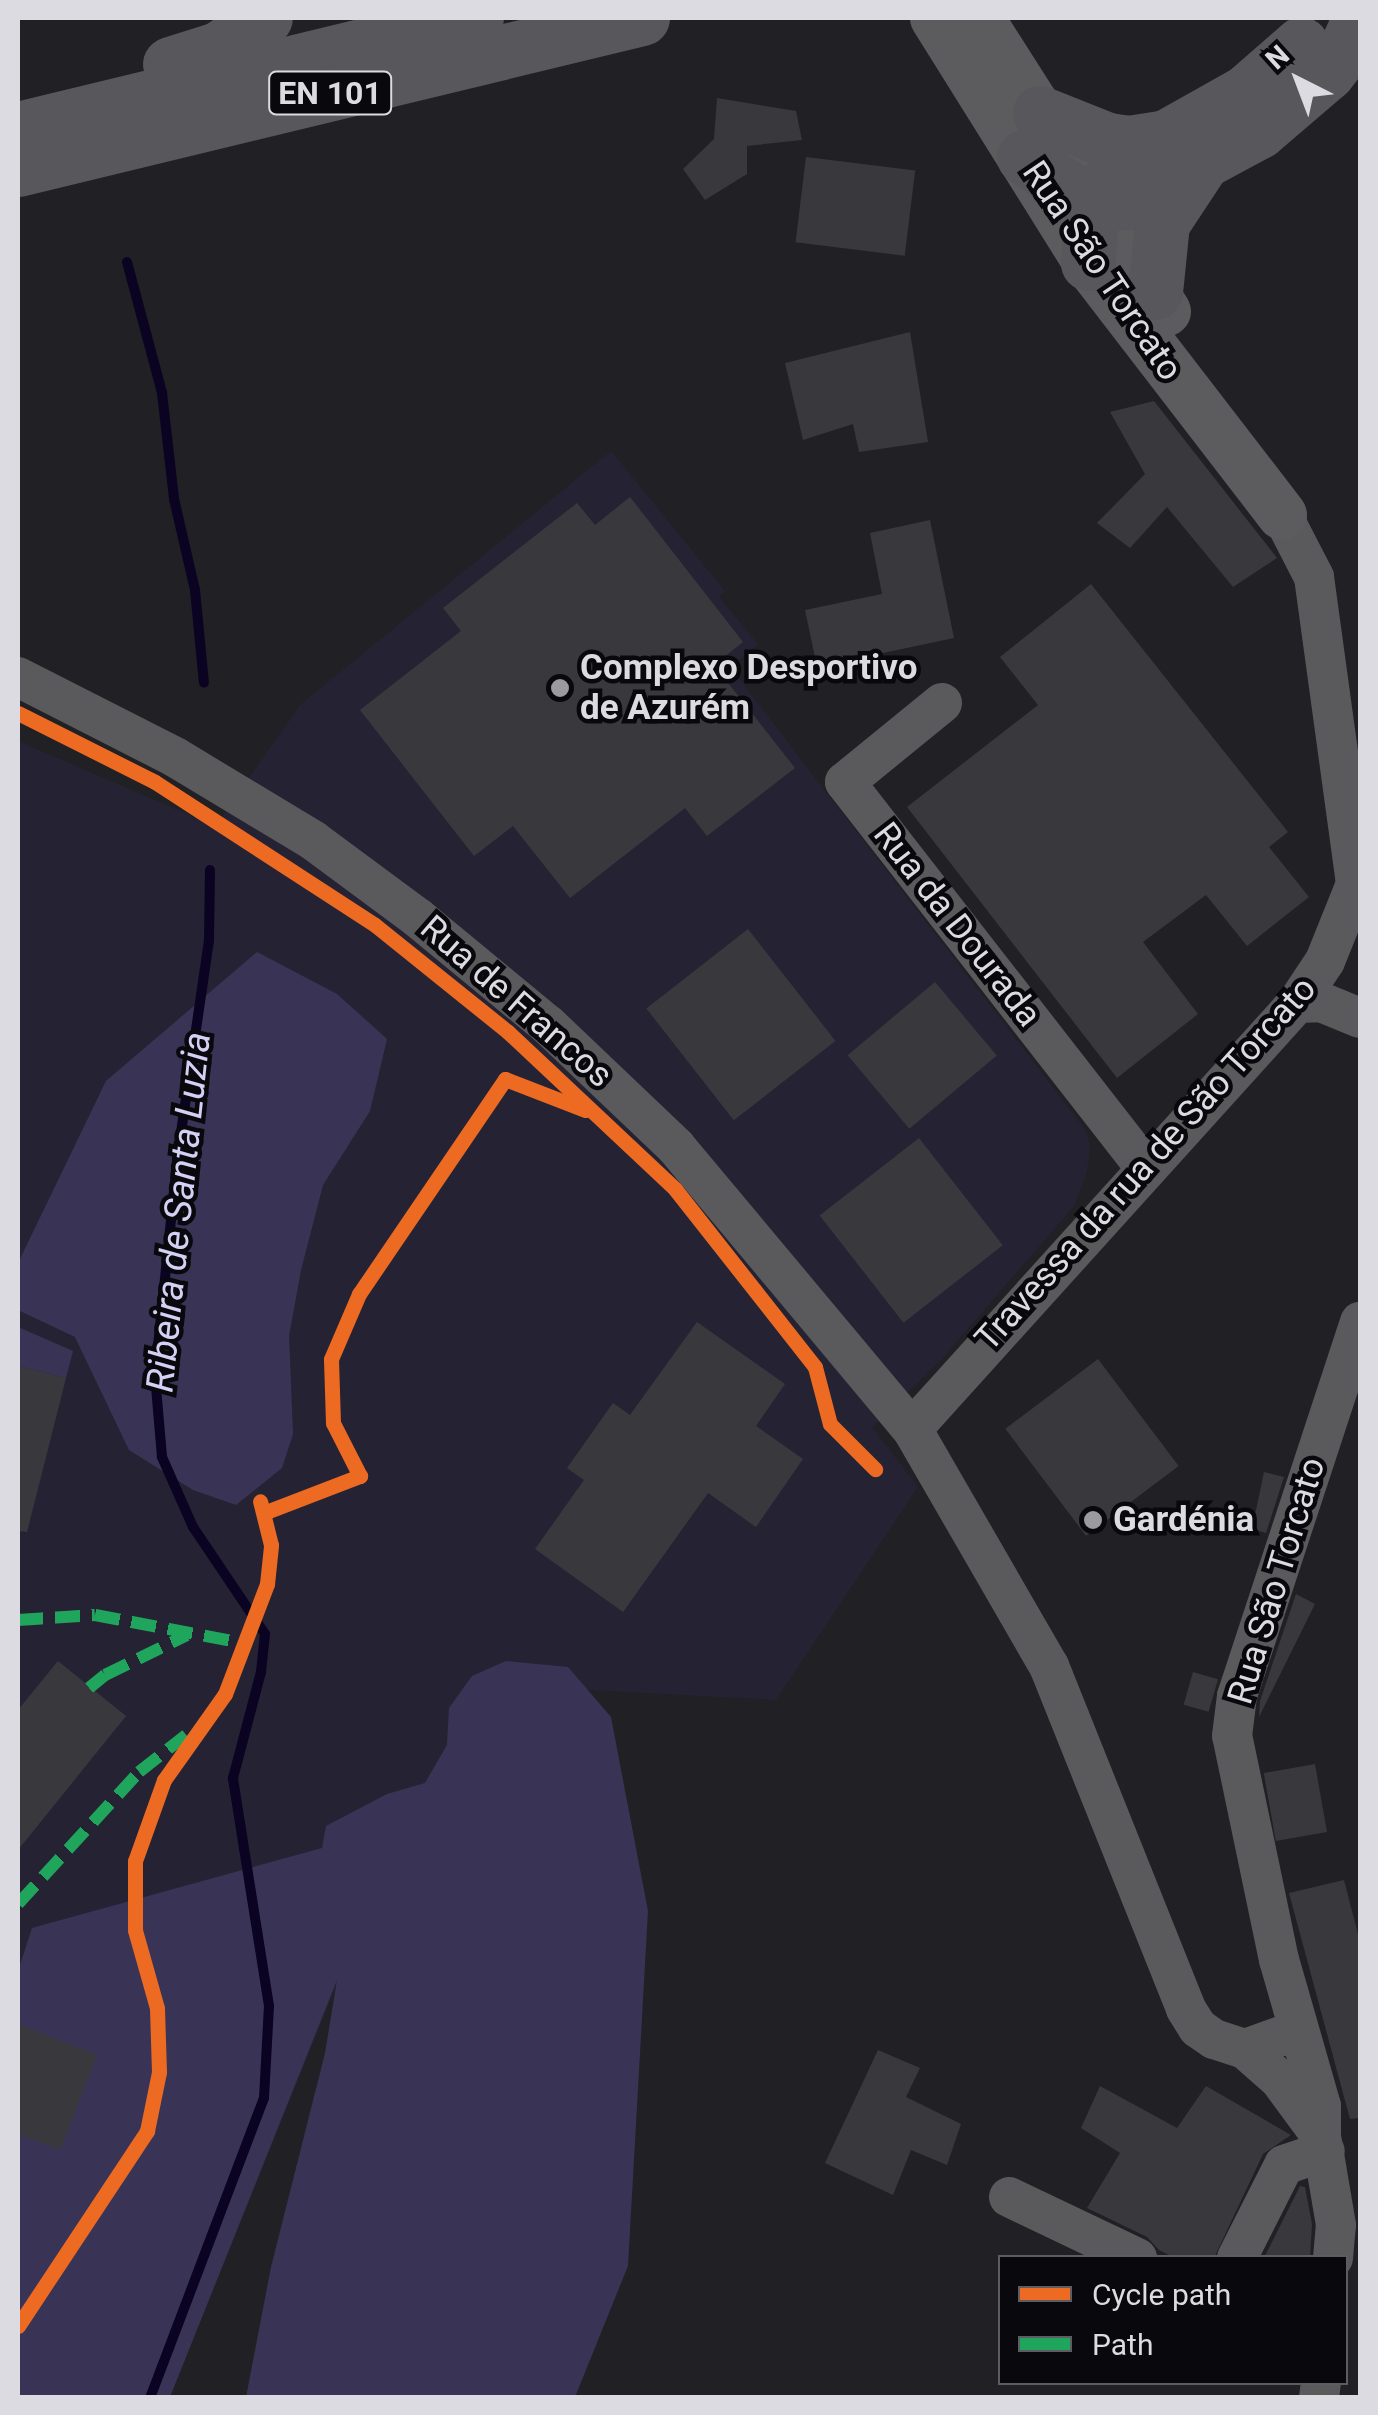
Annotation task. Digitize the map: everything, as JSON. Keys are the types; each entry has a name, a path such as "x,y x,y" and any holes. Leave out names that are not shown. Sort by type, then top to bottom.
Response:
{"highway":[{"path":"99,108 137,75 218,48 265,18"},
{"name":"EN 101","path":"18,129 476,18"},
{"name":"EN 101","path":"18,169 642,18"},
{"path":"1032,135 1070,190 1095,201 1127,202 1183,152 1217,110 1271,73 1303,42 1320,18"},
{"path":"1032,135 1108,140 1183,152 1258,130 1309,91 1345,50 1360,18"},
{"path":"1155,292 1162,222 1183,152"},
{"path":"1088,263 1095,201"}],"main road":[{"name":"Rua São Torcato","path":"935,18 1032,135"},
{"name":"Rua São Torcato","path":"979,18 1088,263 1282,515"},
{"name":"Rua São Torcato","path":"1095,201 1155,292 1282,515"}],"street":[{"name":"Rua São Torcato","path":"1282,515 1314,577 1358,900"},
{"name":"Rua de Francos","path":"21,682 175,758 314,841 418,918 548,1025 676,1146 912,1430 1048,1666 1186,2009 1198,2028 1214,2039 1246,2049"},
{"name":"Rua da Dourada","path":"942,703 845,782 1145,1167"},
{"name":"Travessa da rua de São Torcato","path":"912,1430 1145,1167 1297,1003 1326,961 1358,900"},
{"path":"1297,1003 1321,1002 1360,1018"},
{"name":"Rua São Torcato","path":"1333,2255 1336,2225 1323,2143 1322,2106 1298,2030 1240,1788 1232,1736 1237,1696 1360,1322"},
{"path":"1246,2049 1298,2030"},
{"name":"Rua São Torcato","path":"1246,2049 1280,2080 1323,2143"},
{"path":"1239,2255 1284,2165 1323,2143"},
{"path":"1009,2197 1131,2255"}],"shaded area":[{"path":"611,451 725,591 719,597 758,644 730,667 1085,1129 1090,1146 1087,1171 1075,1205 940,1361 872,1427 918,1487 776,1700 570,1689 427,1815 322,1845 338,1982 170,2397 18,2397 18,741 215,826 301,704"},
{"path":"257,952 337,994 387,1039 370,1111 323,1185 301,1270 289,1336 293,1434 282,1468 236,1505 193,1490 129,1450 75,1337 18,1310 18,1263 106,1081"},
{"path":"18,1327 73,1351 66,1378 18,1366"},
{"path":"506,1661 568,1667 611,1717 648,1911 628,2266 575,2397 246,2397 271,2267 325,2053 337,1980 170,2397 18,2397 18,1971 32,1928 322,1848 326,1826 387,1794 425,1783 447,1745 449,1708 472,1676"}],"building":[{"path":"717,98 796,111 802,140 747,146 747,174 705,200 683,169 714,139"},
{"path":"806,157 915,170 905,256 796,242"},
{"path":"910,332 928,442 859,452 853,424 803,440 785,363"},
{"path":"1154,401 1277,558 1233,587 1167,507 1130,548 1097,523 1145,474 1110,412"},
{"name":"Complexo Desportivo de Azurém","path":"630,497 743,642 714,665 795,768 707,836 685,808 570,898 513,826 474,856 360,710 461,631 443,608 577,503 595,525"},
{"path":"930,520 954,638 817,667 805,610 882,594 870,533"},
{"path":"1091,584 1288,832 1269,847 1309,897 1247,946 1206,895 1143,942 1198,1014 1117,1078 907,807 1038,705 1000,657"},
{"path":"748,929 835,1041 734,1120 646,1008"},
{"path":"935,982 997,1056 909,1129 848,1055"},
{"path":"919,1138 1003,1245 903,1323 820,1216"},
{"path":"697,1322 785,1384 756,1426 803,1459 756,1527 708,1493 623,1612 535,1549 584,1480 567,1468 613,1403 630,1415"},
{"path":"1098,1359 1179,1466 1086,1536 1005,1429"},
{"path":"18,1366 66,1378 27,1532 18,1531"},
{"path":"1264,1472 1284,1477 1266,1533 1252,1529"},
{"path":"1296,1594 1315,1604 1259,1717 1260,1701"},
{"path":"58,1661 126,1716 18,1850 18,1710"},
{"path":"1193,1672 1218,1679 1209,1712 1184,1705"},
{"path":"1315,1764 1327,1832 1276,1841 1264,1773"},
{"path":"1344,1880 1360,1942 1360,2118 1350,2119 1289,1893"},
{"path":"18,2024 97,2055 60,2150 18,2134"},
{"path":"878,2050 920,2068 906,2097 961,2124 947,2165 911,2150 893,2195 825,2163"},
{"path":"1100,2086 1177,2128 1206,2086 1291,2135 1263,2154 1215,2255 1169,2255 1147,2237 1087,2208 1120,2153 1081,2128"},
{"path":"1300,2186 1305,2187 1312,2224 1310,2255 1266,2255"}],"waterway":[{"name":"Ribeira de Santa Luzia","path":"127,262 162,393 174,499 195,590 204,683"},
{"name":"Ribeira de Santa Luzia","path":"150,2398 264,2098 269,2006 233,1778 261,1672 265,1634 193,1527 162,1457 155,1375 178,1153 209,940 210,870"}],"marked path":[{"path":"18,1620 95,1615 243,1643"},
{"path":"89,1688 105,1675 187,1635"},
{"path":"18,1904 139,1772 186,1735"}],"cycle path":[{"path":"18,713 155,782 375,925 508,1032 675,1189 815,1367 830,1424 875,1469"},
{"path":"266,1512 360,1476 333,1423 331,1359 359,1294 505,1079 585,1110"},
{"path":"18,2326 147,2131 159,2072 157,2008 135,1930 135,1861 164,1780 225,1694 267,1584 271,1545 260,1501"}],"place":[{"name":"Complexo Desportivo de Azurém","path":"560,688"},
{"name":"Gardénia","path":"1093,1520"}]}
